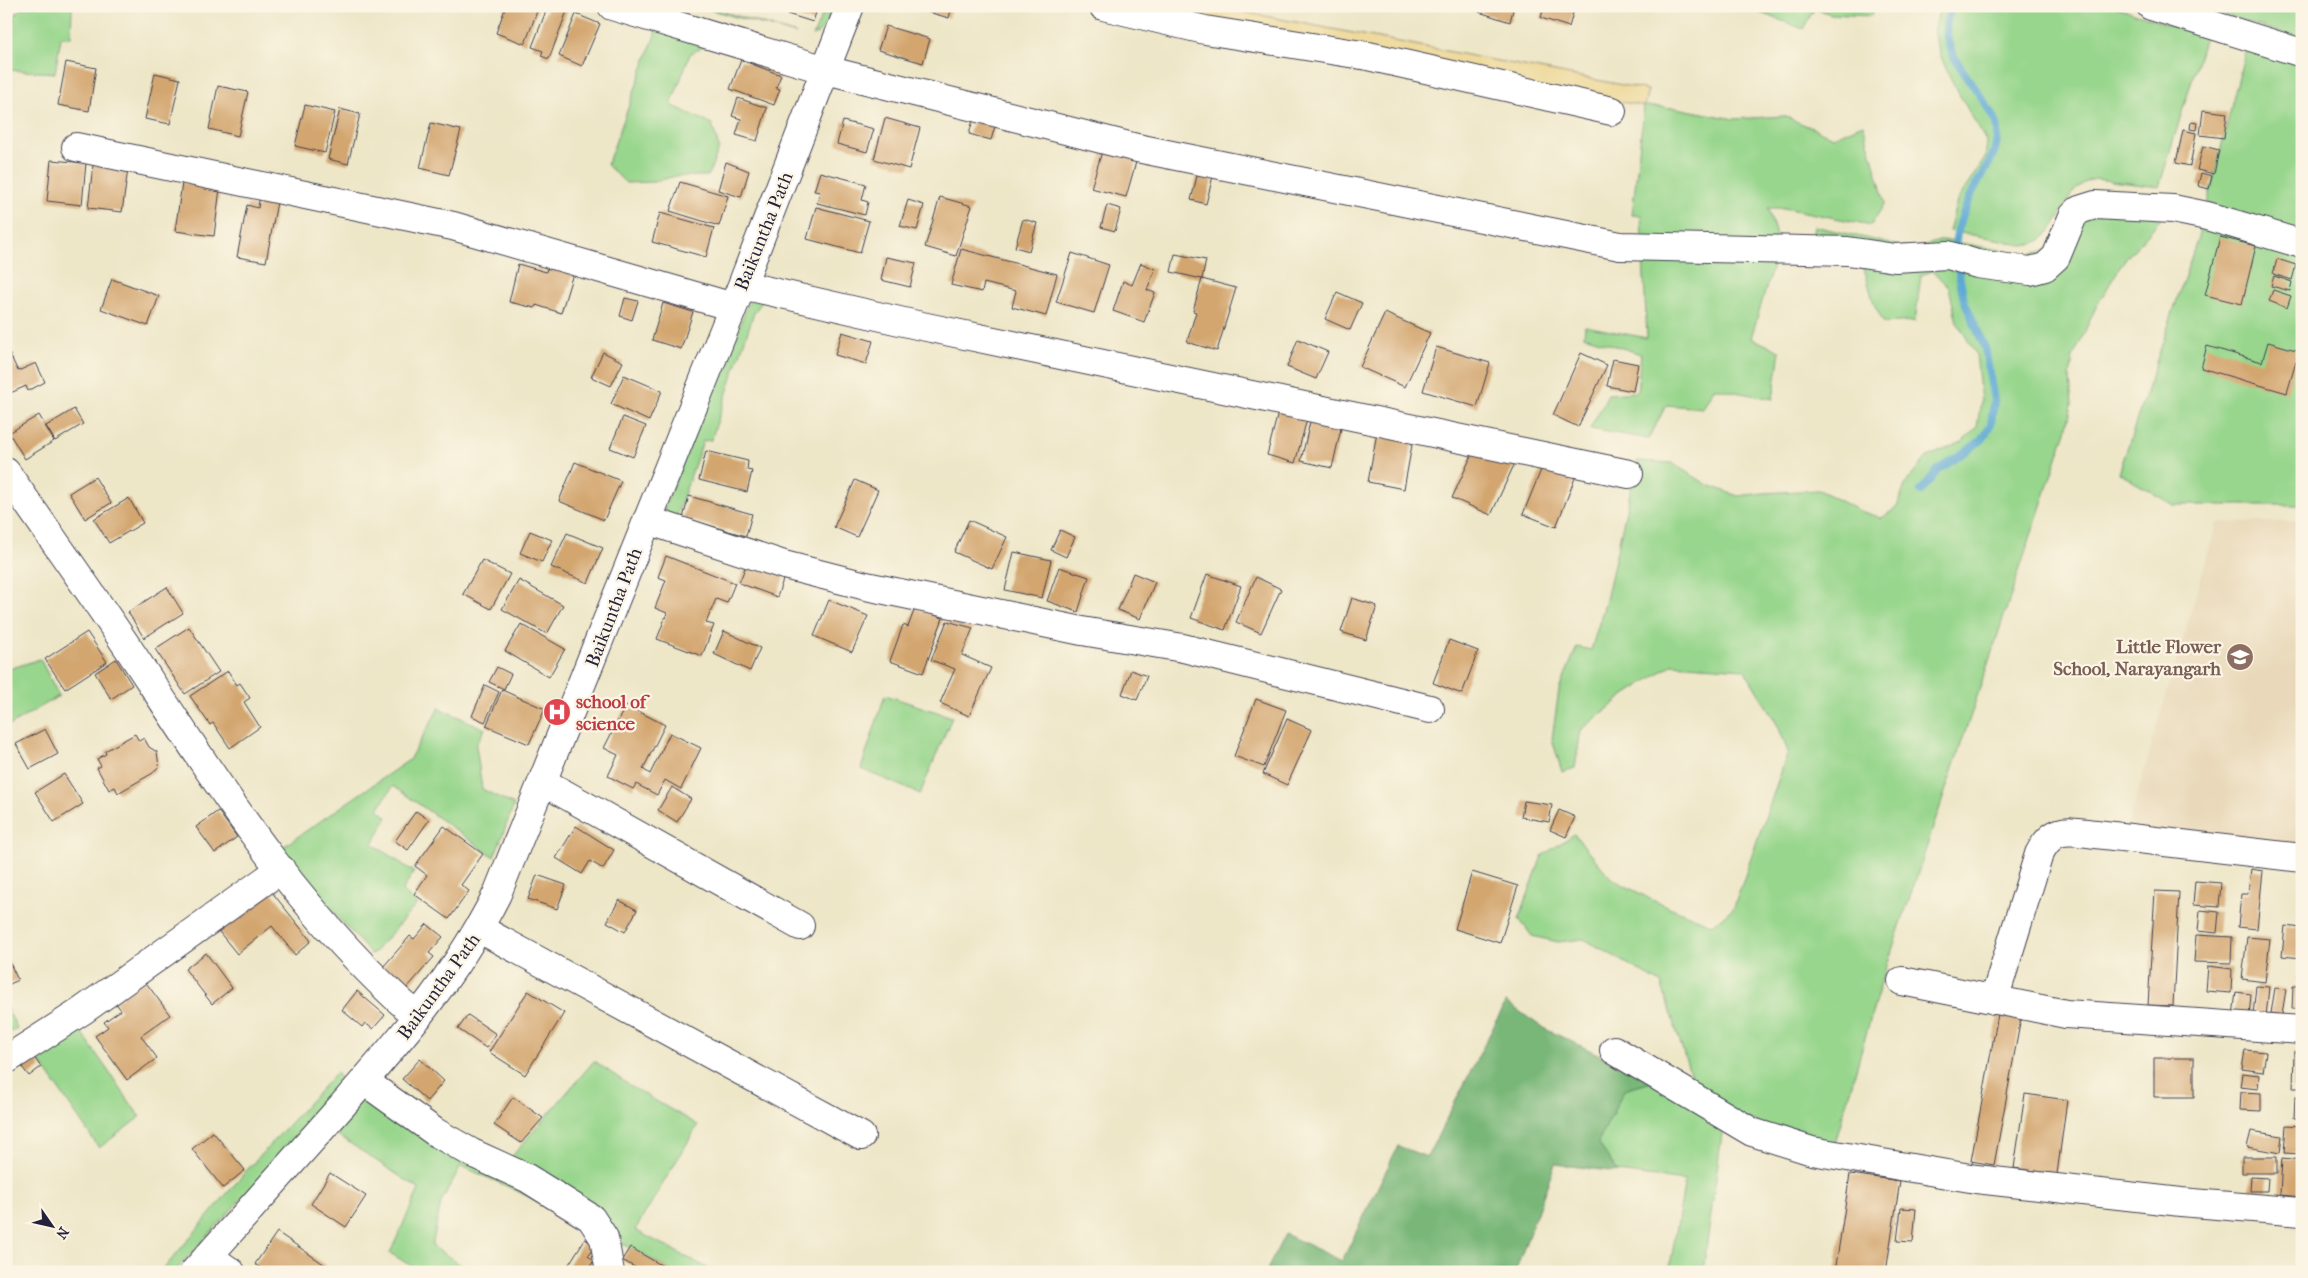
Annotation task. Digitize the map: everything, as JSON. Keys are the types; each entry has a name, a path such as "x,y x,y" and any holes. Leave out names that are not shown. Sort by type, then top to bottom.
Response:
{"street":[{"path":"612,6 826,70 1137,148 1620,246 1848,251 1895,258 1948,255 1977,264 2030,271 2045,267 2056,257 2073,216 2079,210 2095,205 2173,209 2207,216 2302,244"},
{"name":"Baikuntha Path","path":"201,1264 364,1081 418,1017 460,961 480,929 497,894 543,782 738,296 850,6"},
{"path":"1103,6 1205,30 1368,56 1612,111"},
{"path":"2151,6 2302,53"},
{"path":"76,147 453,226 738,296 917,325 1629,474"},
{"path":"6,472 146,674 186,738 281,869 384,988 418,1017"},
{"path":"647,520 784,565 866,586 1082,631 1184,648 1430,709"},
{"path":"543,782 800,926"},
{"path":"1994,1000 2039,854 2053,835 2063,831 2096,834 2302,858"},
{"path":"6,1060 82,1011 281,869"},
{"path":"480,929 861,1136"},
{"path":"1902,981 2066,1014 2302,1030"},
{"path":"1614,1050 1752,1132 1812,1151 1976,1179 2181,1202 2302,1212"},
{"path":"364,1081 435,1132 472,1153 527,1178 591,1218 604,1238 610,1272"},
{"path":"201,1264 231,1272"}],"shaded area":[{"name":"Little Flower School, Narayangarh","path":"2302,521 2302,854 2123,842 2217,523"}],"green space":[{"path":"23,6 72,6 71,37 61,37 55,73 7,70 14,16"},
{"path":"697,6 705,6 796,34"},
{"path":"826,6 833,6 828,19 820,31 813,36"},
{"path":"1743,6 1875,6 1871,16 1830,14 1815,8 1803,29"},
{"path":"1943,6 2114,6 2205,37 2159,187 2096,179 2084,183 2074,191 2055,225 2047,235 2037,242 2024,245 1949,231 1957,201 1985,158 1987,143 1949,76 1938,48 1935,23"},
{"path":"2195,6 2302,6 2302,39"},
{"path":"662,16 705,46 690,54 671,105 712,124 719,148 708,176 676,176 653,182 626,183 607,165"},
{"path":"2246,48 2302,65 2302,230 2207,204"},
{"path":"1644,106 1676,108 1734,119 1784,116 1833,137 1863,124 1885,203 1871,225 1784,208 1768,208 1779,246 1751,338 1780,351 1773,399 1714,388 1703,408 1666,405 1649,439 1590,429 1608,394 1637,392 1641,354 1584,336 1585,326 1647,338 1641,216 1632,215"},
{"path":"2104,190 2176,202 2123,262 2096,307 2073,357 2070,378 2072,405 2066,431 1879,989 1834,1147 1725,1112 1703,1272 1669,1272 1685,1181 1618,1172 1598,1143 1616,1092 1655,1081 1677,1088 1691,1076 1661,983 1584,939 1558,942 1532,936 1519,919 1542,856 1574,834 1611,878 1652,900 1713,925 1734,907 1788,752 1778,726 1744,669 1673,664 1625,695 1581,730 1575,768 1562,772 1552,739 1559,690 1577,647 1591,650 1606,600 1637,461 1672,463 1708,485 1738,496 1819,490 1860,511 1882,518 1897,507 1906,483 1927,457 1962,442 1977,427 1981,401 1976,354 1957,322 1949,288 1933,271 1921,275 1915,321 1884,323 1874,304 1864,268 1808,257 1814,226 1912,249 1943,240 2029,255 2042,252 2052,246 2085,194"},
{"path":"2202,225 2302,253 2302,505 2173,505 2119,473"},
{"path":"753,292 766,296 754,313 711,440 703,441 675,520 664,509"},
{"path":"40,659 59,696 7,727 6,670"},
{"path":"885,695 952,717 920,794 861,769"},
{"path":"439,708 485,729 476,745 482,789 514,805 494,857 393,786 378,809 387,817 373,844 414,872 402,891 417,904 372,955 277,851 409,760"},
{"path":"1506,1002 1543,1028 1655,1081 1624,1090 1598,1143 1618,1172 1555,1164 1515,1272 1266,1272 1285,1234 1342,1261 1398,1146 1427,1157"},
{"path":"6,1006 17,1028 6,1035"},
{"path":"68,1013 140,1117 99,1148 26,1041"},
{"path":"594,1061 635,1089 698,1125 635,1230 715,1272 674,1272 614,1239 508,1161"},
{"path":"336,1073 343,1081 344,1088 174,1272 161,1272 246,1171"},
{"path":"368,1098 578,1215 595,1245 587,1239 576,1225 555,1211 516,1190 461,1166 441,1202 432,1246 472,1272 421,1272 390,1253 419,1189 333,1132 360,1101"}],"sand":[{"path":"1132,6 1213,6 1648,90 1644,106 1305,45"}],"building":[{"path":"506,6 539,6 525,44 496,33"},
{"path":"548,6 567,11 549,59 541,56 543,51 532,47"},
{"path":"787,6 818,6 813,22 784,13"},
{"path":"929,6 952,6 949,18 928,12"},
{"path":"1480,6 1514,6 1510,22 1479,12"},
{"path":"1544,6 1575,6 1569,27 1541,18"},
{"path":"576,14 600,24 582,66 559,56"},
{"path":"886,26 930,39 923,63 878,50"},
{"path":"741,60 781,75 776,88 780,89 774,105 730,89"},
{"path":"66,62 96,68 89,111 58,105"},
{"path":"155,73 180,79 170,124 145,119"},
{"path":"218,86 248,92 238,136 209,129"},
{"path":"738,98 767,108 757,141 736,135 741,119 732,116"},
{"path":"305,105 335,112 325,153 295,146"},
{"path":"340,109 360,114 348,164 328,159"},
{"path":"976,110 998,116 991,140 969,134"},
{"path":"2203,110 2227,113 2224,138 2200,135"},
{"path":"885,118 920,128 909,169 874,159"},
{"path":"843,121 874,129 867,152 837,144"},
{"path":"2191,121 2197,122 2196,130 2190,129"},
{"path":"431,123 461,130 449,175 420,168"},
{"path":"2183,130 2196,133 2190,166 2176,163"},
{"path":"1104,145 1138,155 1126,197 1091,188"},
{"path":"2203,146 2219,150 2214,174 2197,170"},
{"path":"51,160 86,163 82,205 47,201"},
{"path":"726,162 749,171 741,197 718,190"},
{"path":"1200,164 1215,168 1206,204 1191,200"},
{"path":"93,165 128,169 122,212 88,208"},
{"path":"820,172 866,184 862,200 868,202 865,215 817,203 820,192 814,191"},
{"path":"2201,173 2212,176 2209,189 2198,186"},
{"path":"680,182 728,196 719,226 670,211"},
{"path":"182,183 220,188 214,236 175,231"},
{"path":"261,188 279,191 266,262 237,257 247,205 258,208"},
{"path":"940,197 972,206 956,256 925,247"},
{"path":"908,200 924,205 917,230 900,226"},
{"path":"1107,205 1121,209 1115,231 1101,227"},
{"path":"816,207 869,221 860,253 807,239"},
{"path":"660,213 714,228 706,257 652,242"},
{"path":"1023,219 1037,223 1029,251 1015,247"},
{"path":"2220,237 2256,246 2242,304 2205,295"},
{"path":"961,249 1057,274 1046,316 1012,307 1016,291 984,283 982,292 951,285"},
{"path":"1072,253 1109,265 1094,313 1056,302"},
{"path":"1175,254 1206,260 1202,279 1171,272"},
{"path":"886,257 916,263 910,287 881,280"},
{"path":"550,259 575,267 561,313 536,305 535,308 509,302 518,264 546,272"},
{"path":"2277,259 2296,265 2292,280 2273,274"},
{"path":"1141,263 1155,269 1147,290 1155,293 1144,322 1113,311 1123,281 1132,285"},
{"path":"2274,276 2292,282 2290,291 2271,286"},
{"path":"112,279 159,296 148,326 101,309"},
{"path":"1202,279 1236,288 1217,351 1187,342 1196,312 1193,311"},
{"path":"2273,290 2291,296 2287,308 2269,301"},
{"path":"1337,292 1362,303 1350,330 1325,319"},
{"path":"625,298 638,301 632,320 620,316"},
{"path":"663,303 693,312 681,349 652,340"},
{"path":"1385,313 1430,333 1405,387 1360,367"},
{"path":"842,332 873,341 866,364 835,355"},
{"path":"1298,339 1328,352 1316,379 1287,367"},
{"path":"2268,342 2299,351 2287,393 2201,368 2207,346 2262,362"},
{"path":"1436,347 1490,363 1477,407 1423,391"},
{"path":"8,351 18,371 36,363 45,382 28,391 26,386 6,395"},
{"path":"603,352 623,362 611,386 591,377"},
{"path":"1581,353 1607,365 1578,427 1553,415"},
{"path":"1613,359 1638,364 1633,391 1607,386"},
{"path":"624,375 662,391 649,421 611,404"},
{"path":"1280,405 1309,412 1295,463 1267,455"},
{"path":"74,409 83,424 55,441 46,426"},
{"path":"1312,413 1343,420 1332,468 1301,461"},
{"path":"39,415 54,441 25,459 9,433"},
{"path":"623,417 646,426 633,457 610,448"},
{"path":"1378,427 1414,434 1404,489 1368,482"},
{"path":"1475,448 1514,465 1491,515 1452,498"},
{"path":"706,451 748,461 747,470 752,471 747,492 699,480"},
{"path":"575,462 621,481 604,520 559,501"},
{"path":"1543,465 1575,478 1556,527 1523,514"},
{"path":"95,477 111,503 85,519 69,493"},
{"path":"855,480 878,490 857,537 834,527"},
{"path":"689,496 752,514 746,536 683,518"},
{"path":"129,498 143,523 109,543 94,519"},
{"path":"969,520 1007,537 992,569 954,552"},
{"path":"1060,530 1075,537 1066,557 1051,550"},
{"path":"530,531 552,540 542,562 520,553"},
{"path":"567,533 603,548 588,583 551,567"},
{"path":"1014,552 1051,560 1042,598 1005,590"},
{"path":"666,556 735,583 727,603 716,599 706,623 714,625 702,656 657,639 667,613 655,608 666,580 658,577"},
{"path":"482,560 510,574 491,609 463,594"},
{"path":"747,563 784,577 777,597 739,583"},
{"path":"1059,567 1089,577 1078,612 1047,601"},
{"path":"1133,573 1155,582 1140,619 1118,610"},
{"path":"1207,574 1241,586 1225,630 1191,618"},
{"path":"1256,577 1281,589 1261,633 1236,622"},
{"path":"519,580 563,605 547,634 502,609"},
{"path":"167,587 183,613 144,638 128,612"},
{"path":"1352,598 1377,606 1366,640 1341,632"},
{"path":"829,600 868,616 852,652 814,636"},
{"path":"915,608 943,618 923,673 890,661 903,625 908,627"},
{"path":"947,621 973,628 962,655 991,668 969,716 940,703 955,669 931,660"},
{"path":"521,624 565,649 549,677 505,651"},
{"path":"189,627 219,672 185,694 155,649"},
{"path":"724,631 760,648 750,671 714,654"},
{"path":"87,632 107,662 65,689 45,659"},
{"path":"1449,640 1478,651 1462,694 1433,683"},
{"path":"116,659 132,685 111,699 95,673"},
{"path":"497,667 511,674 504,689 489,682"},
{"path":"1131,670 1147,676 1137,700 1122,694"},
{"path":"228,671 237,685 240,683 250,698 244,702 260,727 230,748 213,723 210,725 190,696"},
{"path":"485,685 499,692 485,722 472,716"},
{"path":"502,690 545,709 529,744 486,726"},
{"path":"1256,699 1286,710 1264,767 1234,756"},
{"path":"626,705 665,725 643,769 650,774 670,733 701,748 681,789 665,780 657,795 636,784 633,789 608,776 618,755 604,748"},
{"path":"1287,719 1312,730 1287,785 1263,774"},
{"path":"45,729 58,754 30,769 16,744"},
{"path":"135,734 139,741 144,738 149,747 157,752 159,766 153,773 118,793 115,787 109,790 97,768 101,766 97,759 106,754 105,751"},
{"path":"64,774 83,804 54,822 35,792"},
{"path":"672,787 691,799 677,822 658,810"},
{"path":"1524,801 1552,805 1549,822 1521,817"},
{"path":"1559,810 1575,817 1566,837 1550,830"},
{"path":"218,811 237,837 215,853 196,827"},
{"path":"416,811 429,820 408,850 395,841"},
{"path":"444,826 483,854 461,885 469,891 449,919 414,894 427,875 415,866"},
{"path":"576,826 614,850 603,869 590,861 582,874 556,858"},
{"path":"2251,869 2263,871 2257,929 2238,927 2241,894 2248,894"},
{"path":"1472,872 1518,886 1500,943 1455,929"},
{"path":"537,875 566,885 557,909 528,899"},
{"path":"2195,881 2221,883 2219,907 2193,905"},
{"path":"267,886 311,941 295,955 272,926 237,954 216,928"},
{"path":"2155,891 2179,892 2173,1006 2148,1005"},
{"path":"619,900 637,910 625,932 607,922"},
{"path":"2200,910 2219,912 2217,933 2198,931"},
{"path":"427,924 443,937 429,953 434,957 407,988 383,967 410,936 414,939"},
{"path":"2285,926 2302,928 2302,958 2282,956"},
{"path":"2196,935 2232,937 2231,963 2194,962"},
{"path":"2247,937 2270,939 2265,982 2242,979"},
{"path":"206,953 232,988 212,1004 185,969"},
{"path":"6,955 18,980 6,986"},
{"path":"2299,962 2302,962 2302,978 2298,978"},
{"path":"2208,966 2232,969 2231,993 2206,991"},
{"path":"144,980 170,1015 141,1036 157,1058 127,1080 95,1036 108,1027 104,1022 121,1010 115,1002"},
{"path":"2256,986 2269,987 2266,1017 2253,1015"},
{"path":"2293,986 2302,986 2302,1009 2292,1009"},
{"path":"2275,988 2286,989 2282,1015 2271,1013"},
{"path":"357,991 385,1015 373,1029 365,1023 362,1027 342,1010"},
{"path":"528,991 564,1013 525,1075 489,1052"},
{"path":"2236,992 2251,994 2249,1018 2233,1016"},
{"path":"1998,1014 2021,1018 1994,1165 1971,1161"},
{"path":"468,1015 496,1034 486,1048 458,1029"},
{"path":"28,1049 41,1067 29,1076 15,1058"},
{"path":"2245,1050 2266,1052 2263,1072 2242,1069"},
{"path":"2294,1052 2302,1052 2302,1088 2293,1088"},
{"path":"2154,1058 2194,1058 2194,1097 2154,1097"},
{"path":"420,1059 444,1081 427,1101 402,1079"},
{"path":"2242,1073 2259,1075 2258,1089 2240,1087"},
{"path":"2241,1092 2261,1093 2261,1111 2240,1110"},
{"path":"2025,1094 2067,1100 2057,1174 2014,1168"},
{"path":"513,1097 543,1118 521,1143 494,1125"},
{"path":"2295,1097 2302,1098 2302,1118 2294,1118"},
{"path":"2286,1125 2302,1126 2302,1154 2284,1153"},
{"path":"2251,1131 2282,1136 2280,1153 2247,1147"},
{"path":"213,1132 245,1170 223,1188 192,1149"},
{"path":"2242,1157 2277,1157 2277,1173 2242,1173"},
{"path":"2282,1158 2302,1160 2302,1197 2280,1195"},
{"path":"330,1173 366,1196 346,1227 311,1204"},
{"path":"1850,1174 1900,1181 1886,1272 1835,1272"},
{"path":"2251,1177 2268,1178 2267,1191 2250,1191"},
{"path":"1901,1208 1916,1209 1913,1242 1897,1241"},
{"path":"277,1232 328,1267 325,1272 266,1272 255,1264"},
{"path":"585,1239 595,1245 588,1256 594,1260 587,1272 564,1272"},
{"path":"630,1247 674,1272 643,1272 622,1260"}],"waterway":[{"path":"1952,6 1947,21 1950,48 1956,61 1994,118 1997,133 1991,160 1972,193 1963,214 1958,229 1955,251"},
{"path":"1921,491 1938,470 1982,440 1991,424 1994,401 1985,348 1964,300 1957,263"}],"place":[{"name":"Little Flower School, Narayangarh","path":"2240,657"},
{"name":"school of science","path":"557,712"}]}
